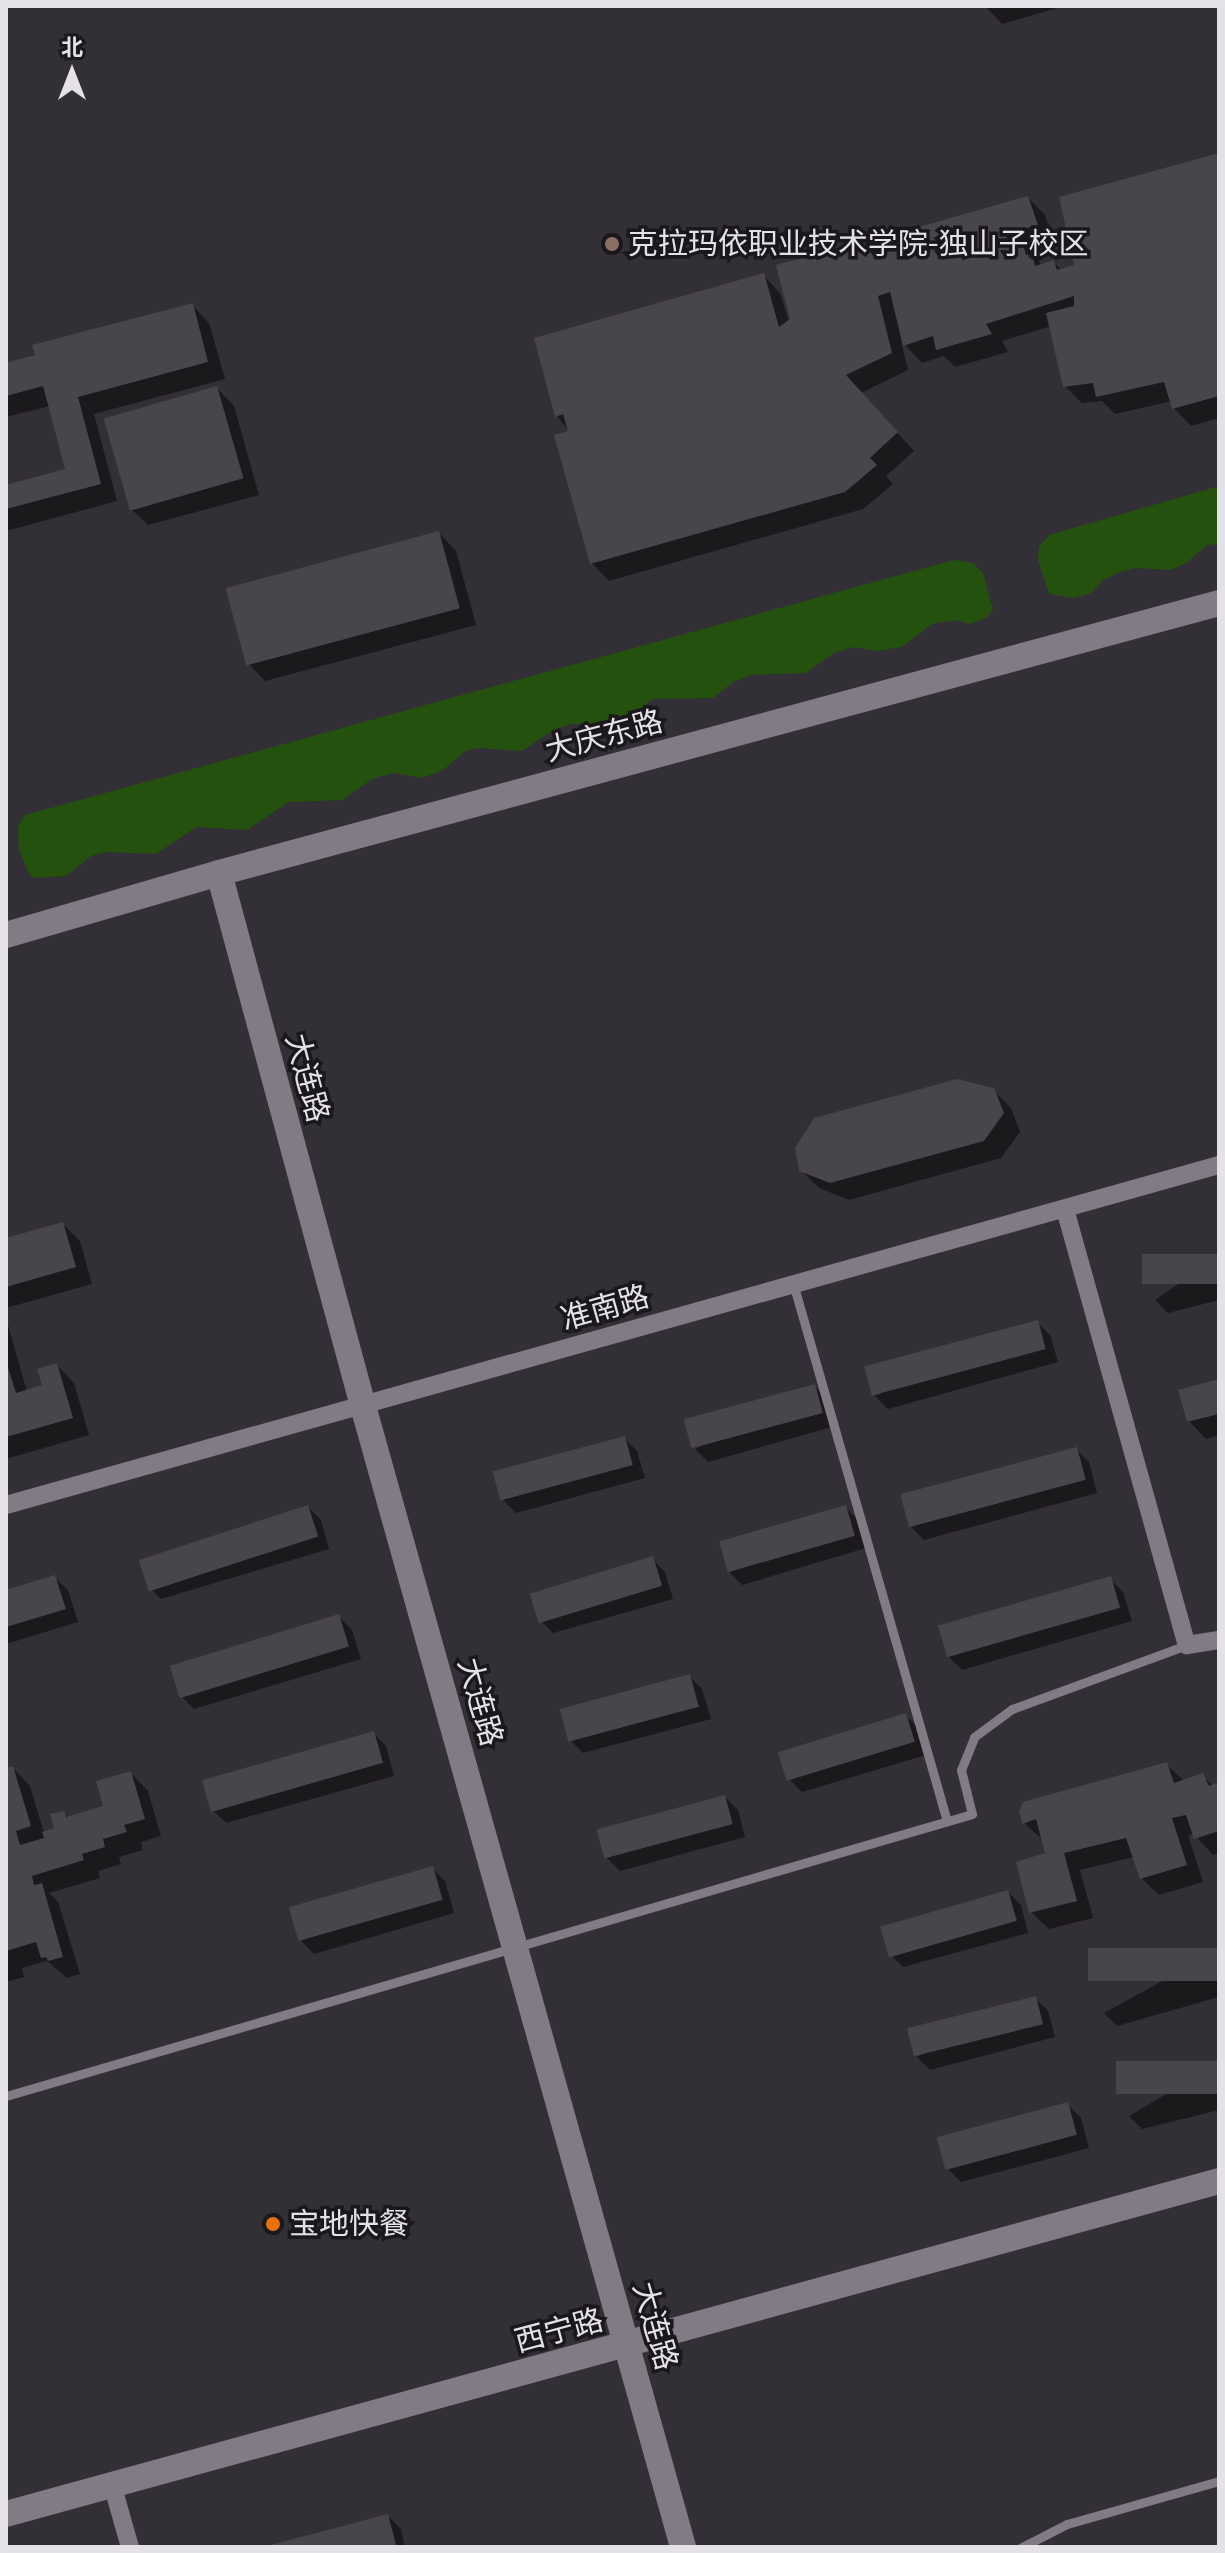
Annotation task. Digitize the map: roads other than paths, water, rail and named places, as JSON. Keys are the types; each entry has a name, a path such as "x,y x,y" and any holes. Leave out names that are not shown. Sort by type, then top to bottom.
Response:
{"street":[{"name":"大庆东路","path":"6,935 219,873 1219,603"},
{"name":"大连路","path":"219,873 363,1406 683,2547"},
{"name":"准南路","path":"6,1505 1219,1165"},
{"path":"1065,1209 1187,1645 1219,1640"},
{"name":"西宁路","path":"6,2514 628,2346 1219,2181"},
{"path":"112,2484 130,2547"}],"lane":[{"path":"793,1283 947,1821"},
{"path":"6,2096 972,1814 961,1770 974,1737 1012,1709 1187,1645"},
{"path":"1022,2547 1067,2524 1219,2481"}],"place":[{"name":"克拉玛依职业技术学院-独山子校区","path":"612,244"},
{"name":"宝地快餐","path":"273,2224"}]}
